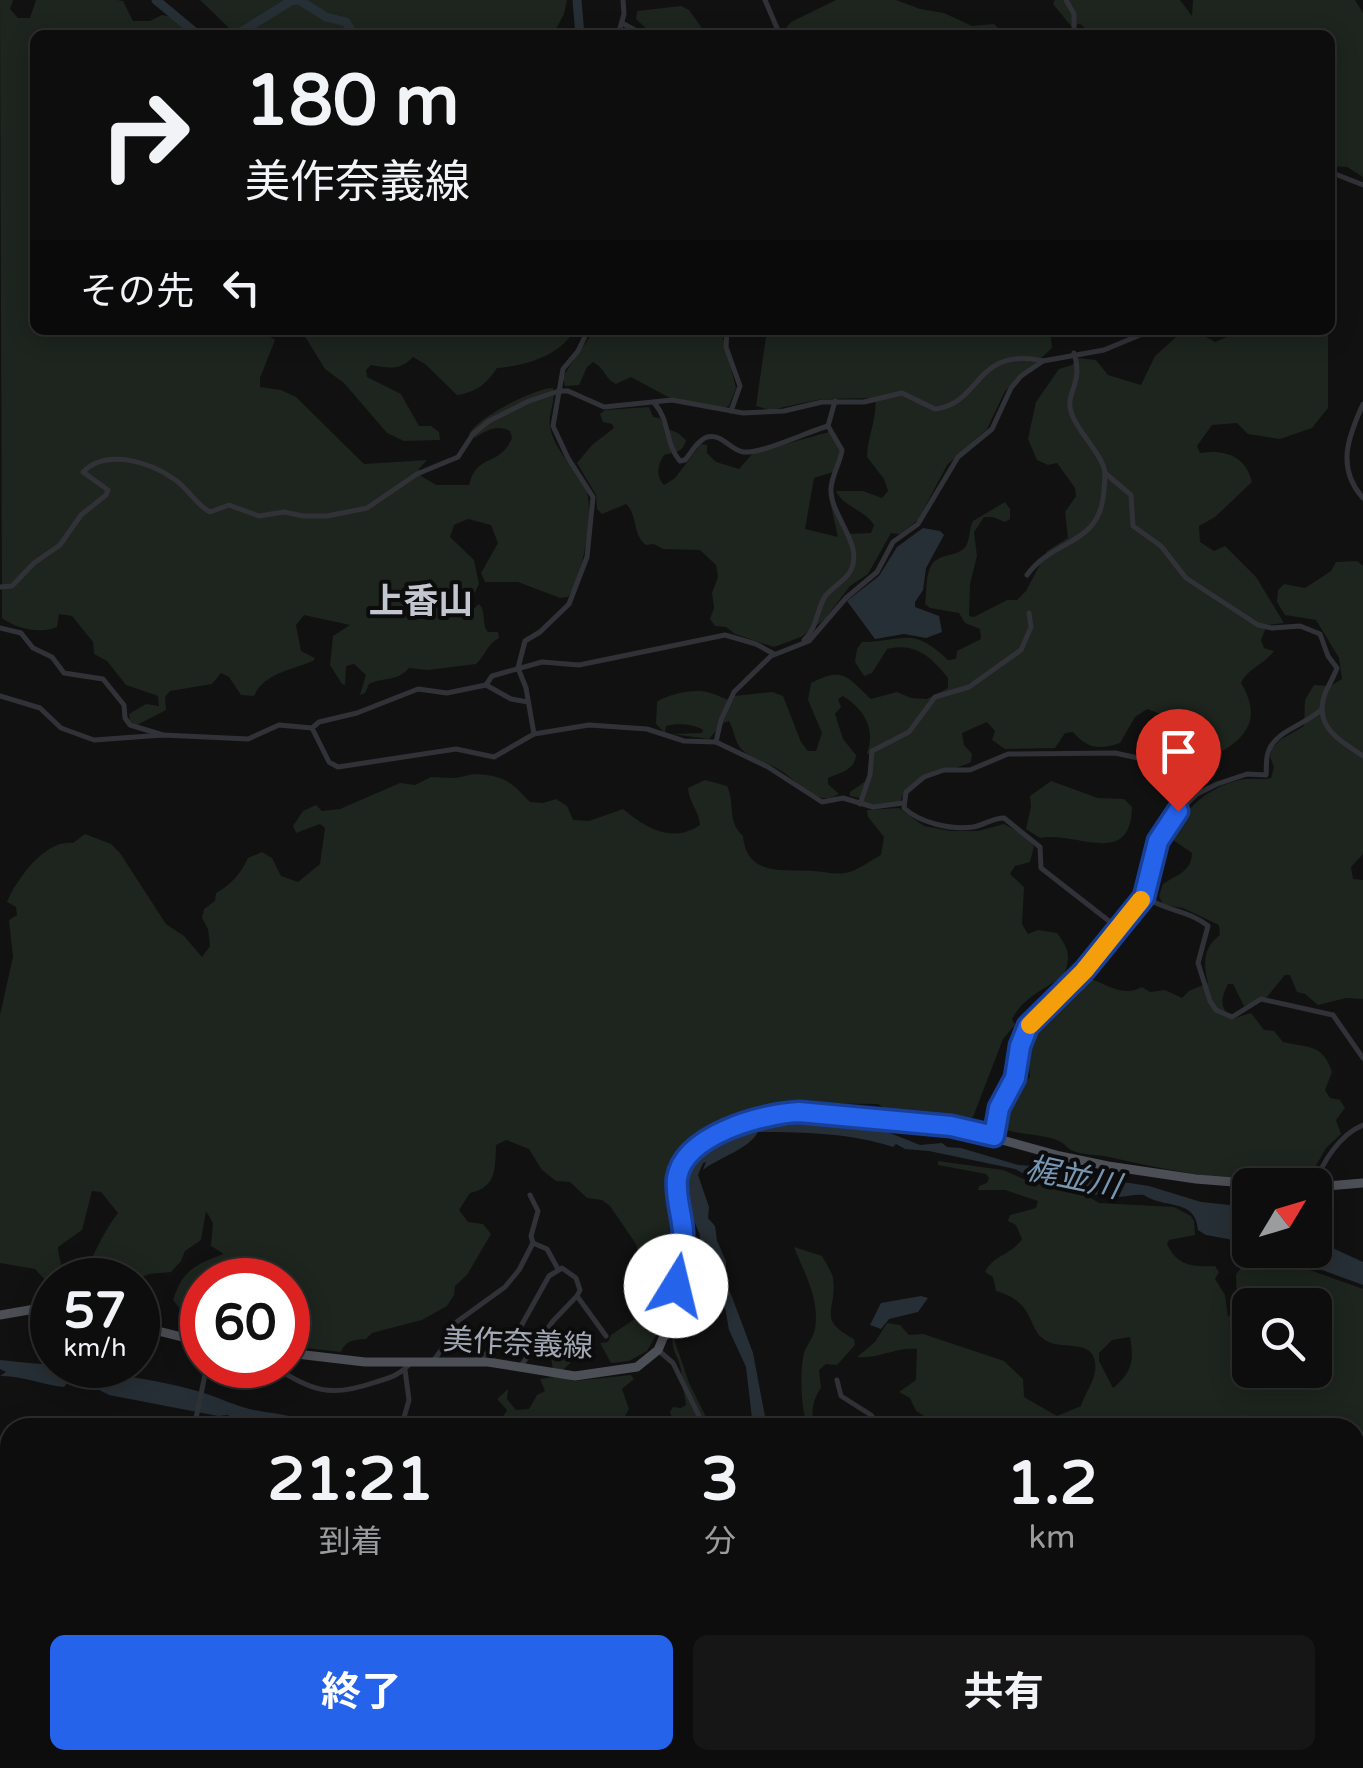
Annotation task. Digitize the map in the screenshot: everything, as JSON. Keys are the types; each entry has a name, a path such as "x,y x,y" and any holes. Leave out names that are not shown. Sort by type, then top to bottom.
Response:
{"main road":[{"path":"658,1350 669,1324 683,1248 678,1174 683,1160 702,1143 762,1116 799,1112 951,1126 1060,1156 1152,1174 1232,1181"},
{"path":"1332,1185 1363,1182"},
{"path":"0,1315 30,1310"},
{"name":"美作奈義線","path":"310,1356 408,1366 433,1362 498,1363 575,1376 636,1368 658,1350"}],"street":[{"path":"620,30 623,0"},
{"path":"765,0 778,30"},
{"path":"1066,0 1074,14 1074,30"},
{"path":"622,23 635,30"},
{"path":"1335,174 1363,185"},
{"path":"534,734 518,668 525,641 540,632 575,596 587,557 593,497 552,426 563,369 586,335"},
{"path":"727,335 726,347 740,386 731,411"},
{"path":"716,742 720,720 734,692 774,654 810,641 846,598 876,572 893,542 922,518 934,491 958,457 992,429 1011,388 1021,376 1043,361 1104,350 1140,335"},
{"path":"994,1136 999,1108 1015,1078 1028,1026 1084,971 1144,897 1158,841 1178,811 1192,798 1234,778 1266,775 1266,754 1276,739 1308,722 1322,709 1337,668 1320,634 1300,626 1258,625 1192,583 1161,546 1134,526 1131,495 1105,474 1072,414 1068,400 1079,378 1074,353"},
{"path":"0,587 12,586 34,563 52,552 81,515 106,495 105,486 83,472 90,465 138,461 178,481 210,512 229,505 259,516 284,512 326,516 367,508 416,474 458,457 473,434 490,421 528,401 559,391 568,390 604,407 672,400 731,411 771,413 835,401 864,402 899,392 926,407 943,408 1008,358 1022,356 1043,361"},
{"path":"789,649 812,632 823,600 853,564 852,548 831,495 842,450 828,426 835,401"},
{"path":"654,403 664,416 671,448 680,461 686,460 700,441 708,437 749,452 828,426"},
{"path":"1363,404 1346,451 1348,474 1363,498"},
{"path":"1027,575 1098,518 1103,510 1105,474"},
{"path":"860,804 870,775 872,751 909,732 935,697 968,687 1022,650 1031,627 1028,613"},
{"path":"0,628 21,633 33,648 52,657 64,673 102,679 124,705 130,726 163,735"},
{"path":"486,685 492,676 542,662 573,666 725,635 774,654"},
{"path":"0,696 40,708 61,728 94,740 163,735 248,739 279,725 312,728 418,689 447,693 486,685 512,699 528,702"},
{"path":"1322,709 1329,732 1363,756"},
{"path":"312,728 330,762 338,767 456,748 494,757 534,734 589,725 629,727 684,741 716,742 768,767 814,799 828,803 842,798 873,807 902,804"},
{"path":"902,804 906,792 924,777 944,770 970,770 1001,756 1019,754 1115,753 1166,764 1192,798"},
{"path":"902,804 914,817 931,823 971,827 1004,818 1040,847 1040,868 1118,928"},
{"path":"1144,897 1208,926 1198,964 1216,1010 1232,1018 1262,998 1333,1015 1363,1058"},
{"path":"1324,1168 1348,1133 1363,1125"},
{"path":"433,1362 444,1346 450,1326 513,1278 533,1243 531,1236 538,1211 530,1196"},
{"path":"533,1243 547,1249 558,1269"},
{"path":"476,1362 519,1332 549,1276 565,1269 580,1286 577,1296 520,1367"},
{"path":"577,1296 606,1336"},
{"path":"493,1350 498,1363"},
{"path":"658,1350 673,1363 700,1418"},
{"path":"310,1386 339,1393 408,1366 409,1400 404,1418"},
{"path":"837,1380 841,1396 873,1418"},
{"path":"196,1418 202,1388"}],"shaded area":[{"path":"0,0 13,0 10,9 18,18 30,18 36,0 123,1 133,21 150,21 162,15 173,17 187,30 30,30 30,335 268,335 275,340 260,387 296,397 364,464 427,460 419,469 421,476 436,485 469,485 477,468 501,453 512,438 510,431 497,428 475,438 469,434 474,427 508,405 553,388 553,436 582,482 588,500 582,561 568,597 560,598 518,582 485,582 481,573 498,543 491,525 468,519 454,525 450,537 474,560 479,584 466,610 468,614 479,604 486,629 498,632 499,638 476,664 428,670 409,668 400,675 369,684 360,695 366,675 354,664 346,666 345,685 330,665 333,636 350,625 304,615 296,625 301,651 315,658 313,661 272,677 254,696 241,695 229,677 221,673 212,684 170,691 165,697 166,710 137,725 130,722 129,714 146,704 159,706 158,696 126,685 107,661 94,654 93,642 72,616 59,614 57,627 44,630 21,628 2,618"},
{"path":"200,0 567,0 556,30 230,29"},
{"path":"836,0 896,0 944,13 972,26 994,24 1000,30 784,30 791,22"},
{"path":"1055,0 1180,0 1192,16 1193,0 1355,0 1363,13 1363,177 1347,167 1335,166 1335,30 1087,30 1080,24 1071,26 1053,4"},
{"path":"681,6 689,10 703,30 648,30 636,19 637,11"},
{"path":"304,335 571,335 551,353 530,362 497,368 480,386 457,395 413,357 399,366 371,365 366,370 367,377 401,394 419,426 431,426 439,432 440,440 404,441 387,433 344,383 325,369"},
{"path":"591,335 722,335 736,388 729,406 723,408 668,397 631,377 616,384 593,362 579,385 565,386 566,372"},
{"path":"766,335 1051,335 1052,348 1005,391 987,429 947,465 918,520 900,534 891,533 868,574 850,586 824,620 801,637 774,647 715,626 710,619 718,577 716,565 700,550 646,545 626,504 602,514 577,463 614,428 603,422 600,414 605,410 649,407 665,428 686,440 681,450 662,459 658,474 664,485 675,478 701,444 707,445 707,453 716,462 739,469 753,453 829,432 840,450 833,472 814,478 805,529 838,537 829,497 847,534 871,533 874,525 870,520 843,501 836,491 863,491 882,498 888,491 867,457 875,398 822,399 770,410 756,406"},
{"path":"1178,335 1198,335 1215,342 1227,335 1328,335 1328,408 1312,428 1280,439 1248,434 1237,423 1212,425 1197,446 1200,453 1218,452 1240,460 1252,482 1215,517 1199,526 1200,542 1214,551 1225,546 1256,577 1284,623 1267,625 1261,640 1264,648 1274,651 1241,683 1251,715 1248,727 1230,746 1189,770 1175,753 1185,732 1183,722 1147,709 1135,717 1120,743 1106,747 1089,745 1073,732 1065,733 1055,748 1005,749 992,740 995,731 987,722 962,733 964,745 972,754 971,762 921,778 905,791 900,802 867,805 850,796 850,792 870,778 873,758 867,753 869,728 862,713 843,696 838,699 841,707 835,714 843,739 856,755 850,768 828,778 828,784 839,794 831,798 807,791 778,769 742,750 729,721 709,739 672,734 702,733 695,726 666,726 665,733 656,724 657,702 674,695 702,691 732,701 734,696 772,692 783,696 801,742 808,751 816,751 822,733 808,700 811,683 831,675 844,676 871,699 897,692 927,699 948,688 948,678 935,663 914,649 887,649 872,673 864,676 855,662 857,649 862,642 916,639 948,660 956,659 957,651 981,639 980,629 965,623 959,613 925,604 932,564 964,548 973,521 1005,502 1010,519 1005,522 984,517 974,532 977,556 970,584 969,616 1007,600 1017,600 1047,551 1068,538 1065,512 1076,496 1075,488 1057,463 1048,465 1037,460 1028,439 1036,402 1059,369 1072,365 1078,358 1096,360 1108,375 1141,385 1155,356"},
{"path":"1357,561 1363,566 1363,854 1351,867 1353,879 1363,880 1363,999 1346,998 1318,1005 1297,992 1290,975 1285,975 1267,997 1244,1006 1233,984 1228,984 1223,1007 1232,1019 1251,1013 1264,1030 1274,1031 1283,1042 1313,1048 1324,1056 1332,1072 1325,1090 1345,1108 1336,1120 1341,1134 1326,1148 1315,1168 1232,1168 1232,1179 1081,1153 1052,1138 999,1127 1003,1108 1030,1077 1026,1040 1083,977 1119,990 1142,987 1150,992 1165,990 1182,998 1208,983 1206,956 1220,935 1219,925 1183,908 1163,905 1159,896 1163,884 1183,872 1191,859 1192,853 1173,840 1176,829 1190,808 1222,786 1246,779 1271,778 1272,748 1304,726 1305,700 1314,685 1330,686 1342,679 1339,658 1316,620 1285,615 1277,602 1278,590 1284,584 1305,588 1331,571 1336,562"},
{"path":"474,774 493,776 506,781 530,802 556,799 567,806 573,820 589,821 623,809 650,827 669,833 690,831 700,825 688,788 705,780 727,786 735,824 751,858 759,865 779,870 845,873 881,855 884,837 867,810 899,808 924,826 951,831 978,831 1004,824 1034,846 1030,862 1015,866 1010,874 1024,887 1022,924 1028,934 1038,930 1057,933 1068,953 1068,963 1064,975 1017,1011 1012,1019 1015,1025 1003,1039 973,1117 965,1121 946,1115 892,1115 878,1104 794,1103 753,1110 684,1143 669,1173 668,1194 677,1229 675,1257 658,1332 647,1351 629,1361 611,1363 600,1343 608,1342 611,1335 639,1316 643,1272 636,1244 610,1206 602,1200 587,1198 570,1182 556,1181 542,1170 529,1149 506,1140 496,1145 490,1182 470,1193 459,1210 468,1222 483,1224 491,1234 467,1275 455,1286 447,1306 422,1320 351,1341 341,1352 310,1349 310,1258 215,1258 224,1254 211,1246 213,1223 206,1211 201,1240 185,1251 171,1272 160,1273 160,1258 92,1258 118,1213 101,1192 92,1191 82,1230 58,1247 60,1258 30,1258 30,1268 0,1263 0,1015 13,957 9,920 17,915 16,907 7,902 34,862 53,847 73,843 85,834 111,844 166,924 184,936 202,957 210,946 202,918 204,909 235,878 248,858 262,852 272,858 281,876 298,882 320,864 325,828 320,824 296,833 293,826 303,811 316,805 322,811 340,809 400,783 415,785 431,777"},
{"path":"1051,781 1098,798 1124,799 1132,807 1129,826 1122,837 1099,843 1040,838 1026,829 1030,796"},
{"path":"938,1161 1003,1170 1035,1184 1058,1185 1070,1193 1079,1191 1099,1203 1174,1207 1191,1216 1195,1235 1169,1240 1167,1244 1186,1264 1215,1266 1219,1272 1215,1279 1225,1295 1228,1317 1232,1311 1232,1388 1332,1388 1332,1288 1236,1288 1236,1274 1241,1268 1304,1268 1363,1289 1363,1418 924,1418 910,1398 899,1392 916,1380 917,1349 857,1357 875,1342 887,1323 900,1325 909,1335 923,1334 1004,1361 1023,1379 1024,1397 1057,1416 1081,1406 1093,1379 1095,1362 1089,1351 1042,1337 1019,1303 996,1291 993,1277 985,1272 1022,1239 1016,1225 1008,1221 1010,1215 1036,1208 1038,1201 1005,1190 978,1190 989,1178 986,1174 938,1165","holes":["1130,1337 1130,1365 1125,1377 1113,1388 1099,1353 1112,1340"]},
{"path":"794,1247 822,1256 833,1278 832,1319 854,1339 855,1345 837,1365 826,1364 819,1370 821,1388 813,1418 806,1418 802,1365 816,1318 810,1286"},
{"path":"180,1283 180,1309 173,1300"},
{"path":"673,1336 706,1418 673,1418 670,1412 673,1407 686,1405"},
{"path":"554,1352 564,1353 571,1362 562,1371 574,1381 631,1375 634,1379 622,1389 629,1409 624,1418 502,1418 507,1410 497,1399 508,1389 507,1399 516,1410 529,1409 537,1395 545,1391 540,1379 554,1377"}],"water":[{"path":"923,528 944,535 926,568 923,590 915,607 939,616 942,632 926,638 904,634 875,639 847,601 879,576 897,547"},
{"name":"梶並川","path":"770,1120 771,1124 785,1122 788,1126 793,1123 885,1131 920,1145 942,1143 1018,1165 1057,1168 1149,1186 1201,1202 1232,1204 1232,1240 1206,1235 1198,1230 1192,1213 1144,1195 1099,1195 1058,1181 1042,1183 1015,1169 905,1149 896,1144 893,1147 827,1134 758,1132 748,1143 703,1170 706,1162 703,1163 698,1175 709,1207 708,1218 715,1226 726,1261 726,1281 753,1353 765,1418 752,1418 746,1367 729,1330 723,1296 699,1247 700,1235 690,1212 690,1194 684,1177 688,1162 700,1150 742,1135 755,1123"},
{"path":"1332,1248 1363,1262 1363,1285 1317,1268 1332,1268"},
{"path":"928,1298 918,1312 889,1319 881,1329 870,1325 881,1303"},
{"path":"0,1360 30,1363 30,1380 0,1376 6,1372 0,1369"},
{"path":"160,1382 248,1409 298,1418 232,1418 109,1395 95,1388 160,1388"}],"waterway":[{"path":"156,0 192,30"},
{"path":"244,30 298,0"},
{"path":"299,0 326,17 346,22 351,30"},
{"path":"577,0 580,30"}],"slow traffic":[{"path":"1030,1025 1084,971 1141,900"}],"district":[{"name":"上香山","path":"421,601"}],"route":[{"path":"676,1286 683,1248 676,1187 683,1160 702,1143 745,1122 799,1112 951,1126 994,1136 999,1108 1015,1078 1028,1026 1084,971 1144,897 1158,841 1178,811"}]}
